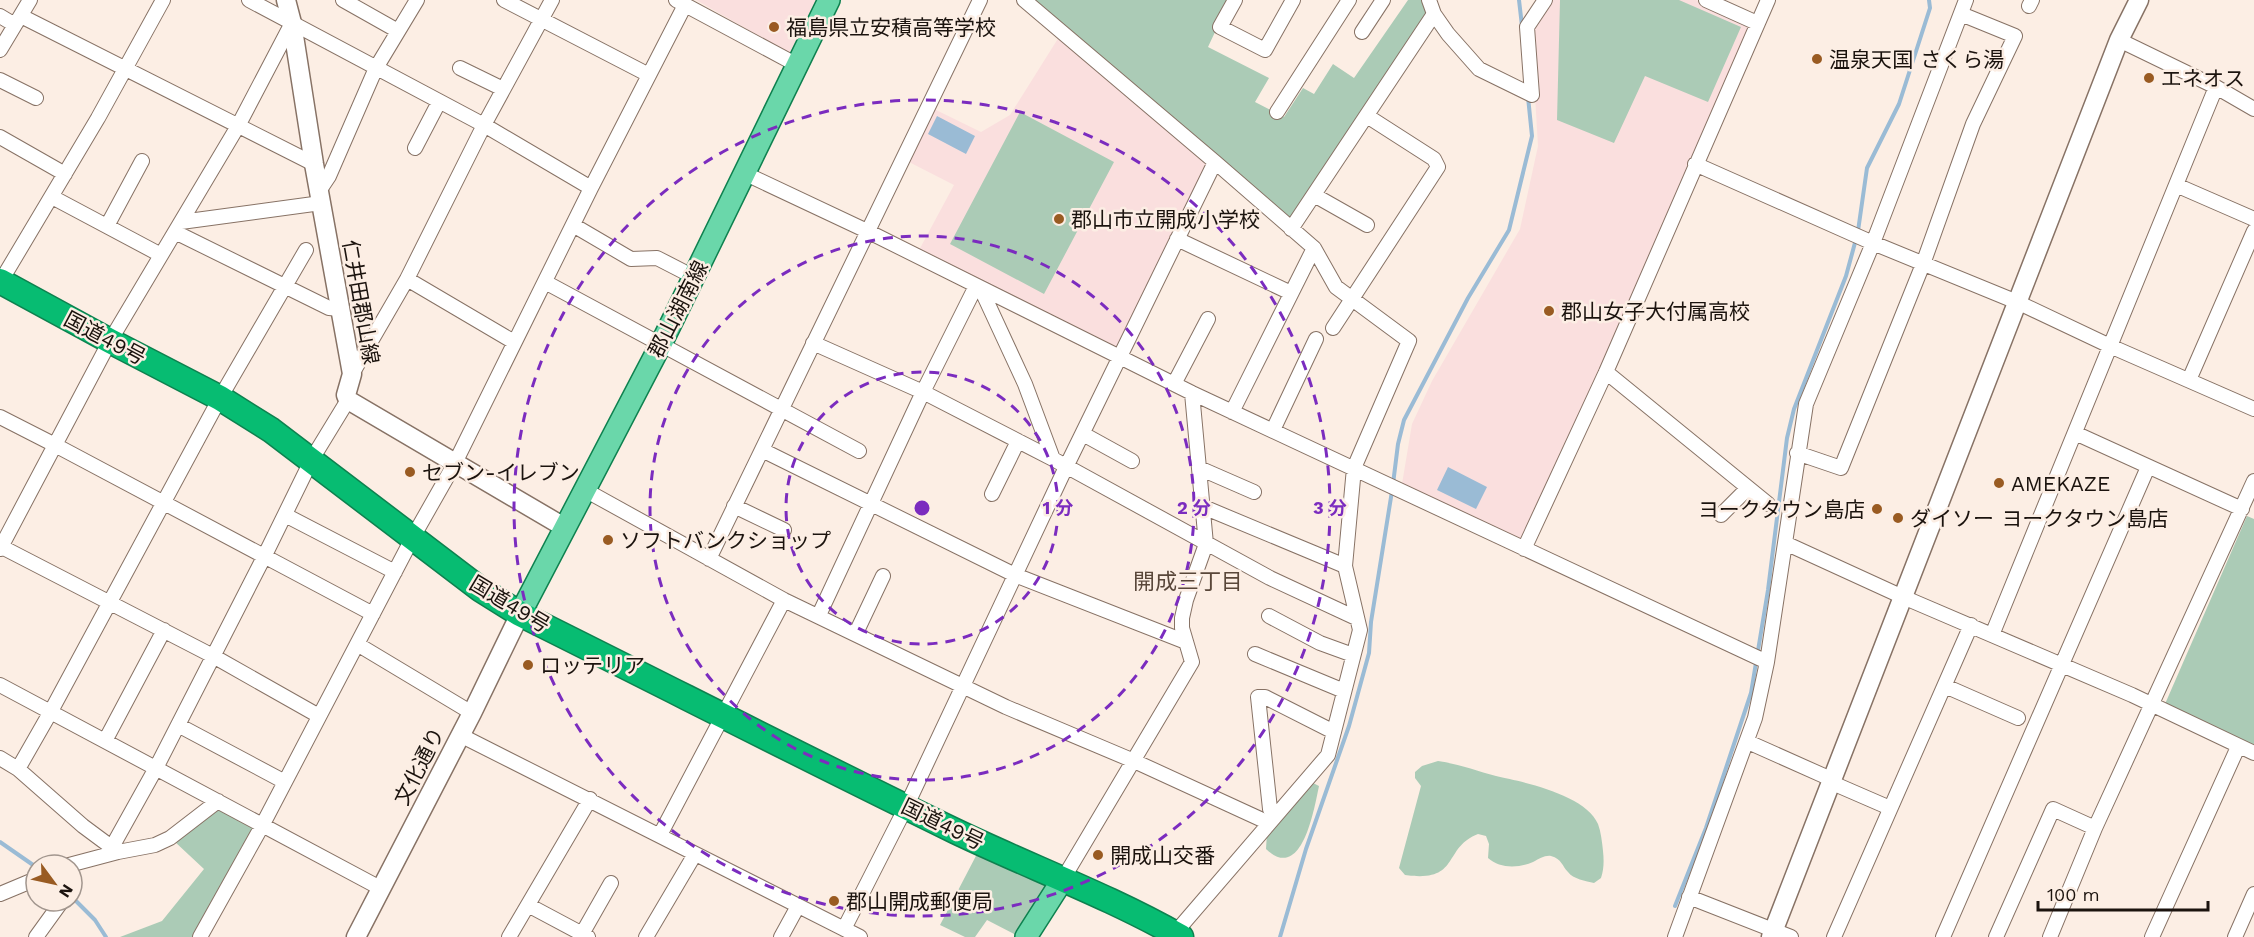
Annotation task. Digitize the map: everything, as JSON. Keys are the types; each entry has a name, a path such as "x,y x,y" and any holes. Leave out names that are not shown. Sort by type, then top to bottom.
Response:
{"highway":[{"name":"国道49号","path":"0,281 220,398 312,459 480,589 520,614 906,807 1178,935"}],"main road":[{"name":"郡山湖南線","path":"520,614 661,344 799,66 829,0"},
{"path":"1026,937 1063,879"}],"street":[{"path":"0,50 30,0"},
{"path":"0,281 52,197 163,0"},
{"path":"249,0 484,125 591,188"},
{"name":"仁井田郡山線","path":"286,0 292,23 314,164 352,374 346,395 348,400"},
{"path":"343,0 398,31"},
{"path":"178,227 320,197 376,68 417,0"},
{"path":"504,0 649,75"},
{"path":"352,374 407,279 484,125 552,0"},
{"path":"709,559 980,0"},
{"path":"1024,0 1314,248 1336,287 1410,341 1354,468 1345,566 1360,630 1328,756 1271,820 1178,935"},
{"path":"1235,0 1220,27 1264,50 1293,0"},
{"path":"1277,112 1349,0"},
{"path":"1362,32 1383,0"},
{"path":"1428,0 1434,14 1448,34 1479,69 1532,96 1527,27 1545,0"},
{"path":"1706,0 1757,23"},
{"path":"1524,549 1606,372 1768,0"},
{"path":"1675,937 1748,742 1767,662 1806,404 1873,243 1966,0"},
{"path":"1772,934 2017,302 2120,40 2139,0"},
{"path":"200,937 263,824 413,537 455,463 649,75 681,3 799,66"},
{"path":"1291,229 1434,14"},
{"path":"1797,453 1841,468 1923,264 1973,124 2015,36 1961,14"},
{"path":"0,16 18,21 125,67 314,164"},
{"path":"292,23 238,126 110,341 0,547 164,630 320,716"},
{"path":"2120,40 2216,87 2254,109"},
{"path":"460,68 503,89"},
{"path":"0,80 36,98"},
{"path":"1992,635 2216,87"},
{"path":"415,148 439,102"},
{"path":"1333,328 1438,167 1434,159 1367,116"},
{"path":"0,137 65,174"},
{"path":"107,226 142,161"},
{"path":"844,929 906,807 1066,467 1215,162"},
{"path":"1695,164 1873,243 2017,302 2110,346 2254,409"},
{"path":"746,174 867,231 1192,393 1767,662"},
{"path":"2176,185 2254,219"},
{"path":"1314,195 1367,225"},
{"path":"52,197 161,255"},
{"path":"1340,210 1343,217 1341,226"},
{"path":"573,225 631,259 657,258 694,277"},
{"path":"178,227 329,308 340,309"},
{"path":"2189,380 2254,231"},
{"path":"1178,239 1291,293"},
{"path":"1232,412 1314,248"},
{"path":"18,769 220,398 306,250"},
{"path":"407,279 514,342"},
{"path":"544,282 859,451"},
{"path":"819,615 923,392 979,287"},
{"path":"979,287 1025,384 1053,459"},
{"path":"1174,384 1208,319"},
{"path":"1273,430 1316,339"},
{"path":"813,344 923,392 1053,459 1270,578 1356,618"},
{"path":"1606,372 1768,504"},
{"path":"1063,879 1192,662 1182,628 1185,600 1206,544 1192,393"},
{"path":"115,849 312,459 348,400 564,527"},
{"path":"0,417 164,501 373,614"},
{"path":"2075,433 2242,509"},
{"path":"1083,434 1132,461"},
{"path":"992,494 1018,441"},
{"path":"762,450 1016,575 1186,642"},
{"path":"1943,937 2148,467"},
{"path":"1199,468 1254,492"},
{"path":"2053,936 2095,828 2254,481"},
{"path":"1721,515 1748,488"},
{"path":"585,490 784,600 1006,707 1271,820"},
{"path":"734,506 784,530"},
{"path":"1201,506 1345,566"},
{"path":"285,515 395,572"},
{"path":"1785,543 1903,597 2153,705 2254,753"},
{"path":"856,633 883,576"},
{"path":"660,835 784,600"},
{"name":"文化通り","path":"356,937 472,713 520,614"},
{"path":"1269,616 1320,643 1353,656"},
{"path":"1834,937 1971,625"},
{"path":"105,741 164,630"},
{"path":"357,644 472,713"},
{"path":"1255,654 1344,691"},
{"path":"0,686 382,889"},
{"path":"1945,686 2018,718"},
{"path":"1271,820 1258,697 1264,697 1334,732"},
{"path":"178,725 285,782"},
{"path":"460,735 860,937"},
{"path":"1748,742 1890,808"},
{"path":"2152,937 2238,747"},
{"path":"0,758 18,769 83,826 115,849"},
{"path":"509,937 590,799"},
{"path":"84,860 115,849 155,845 170,838 218,801"},
{"path":"1996,937 2053,809 2095,828"},
{"path":"646,937 695,854"},
{"path":"0,894 24,884"},
{"path":"528,905 585,935 611,884"},
{"path":"2235,937 2254,894"},
{"path":"1689,897 1772,934 1791,937"},
{"path":"781,937 798,906"},
{"path":"36,937 52,913"}],"shaded area":[{"name":"福島県立安積高等学校","path":"696,0 816,0 791,54"},
{"name":"郡山女子大付属高校","path":"1549,0 1696,0 1750,25 1524,540 1402,484 1412,424 1432,381 1520,229 1538,146 1531,28"},
{"name":"郡山市立開成小学校","path":"1059,37 1208,166 1117,352 918,252 954,185 907,161 934,109 981,132 1010,115"}],"green space":[{"path":"1030,0 1230,0 1208,47 1269,78 1255,102 1284,117 1303,88 1314,94 1333,64 1354,78 1408,0 1423,0 1430,15 1292,221"},
{"path":"1560,0 1679,0 1741,27 1708,102 1645,76 1614,143 1557,120"},
{"path":"1020,112 1114,162 1044,294 950,244"},
{"path":"2247,516 2254,519 2254,746 2165,704"},
{"path":"1438,761 1537,786 1581,805 1591,814 1599,827 1604,858 1601,878 1594,883 1576,878 1560,861 1551,856 1522,865 1498,864 1488,858 1489,844 1486,836 1478,834 1459,847 1449,863 1435,874 1405,875 1399,868 1421,786 1415,778 1415,772 1422,766"},
{"path":"1313,783 1319,786 1314,811 1304,839 1289,857 1278,857 1266,849 1267,833"},
{"path":"219,809 256,826 194,937 120,937 162,921 204,869 174,841"},
{"path":"978,852 1044,882 1049,891 1020,937 987,920 975,937 965,937 940,925"}],"water":[{"path":"937,116 975,136 966,154 928,134"},
{"path":"1448,467 1487,487 1476,509 1437,490"}],"waterway":[{"path":"1519,0 1522,26"},
{"path":"1858,231 1867,168 1899,104 1930,8 1929,0"},
{"path":"1393,484 1398,444 1404,420 1468,298 1509,230 1532,136 1528,97"},
{"path":"1675,906 1706,828 1751,693 1768,590 1787,438 1794,409 1846,276 1856,239"},
{"path":"1280,937 1306,849 1349,726 1369,653 1371,622 1392,491"},
{"path":"0,842 24,859"},
{"path":"84,909 95,920 106,937"}],"place":[{"name":"福島県立安積高等学校","path":"774,27"},
{"name":"温泉天国 さくら湯","path":"1817,59"},
{"name":"エネオス","path":"2149,78"},
{"name":"郡山市立開成小学校","path":"1059,219"},
{"name":"郡山女子大付属高校","path":"1549,311"},
{"name":"セブン-イレブン","path":"410,472"},
{"name":"AMEKAZE","path":"1999,483"},
{"name":"ヨークタウン島店","path":"1877,509"},
{"name":"ダイソー ヨークタウン島店","path":"1898,518"},
{"name":"ソフトバンクショップ","path":"608,540"},
{"name":"ロッテリア","path":"528,665"},
{"name":"開成山交番","path":"1098,855"},
{"name":"郡山開成郵便局","path":"834,901"}],"district":[{"name":"開成三丁目","path":"1188,581"}]}
